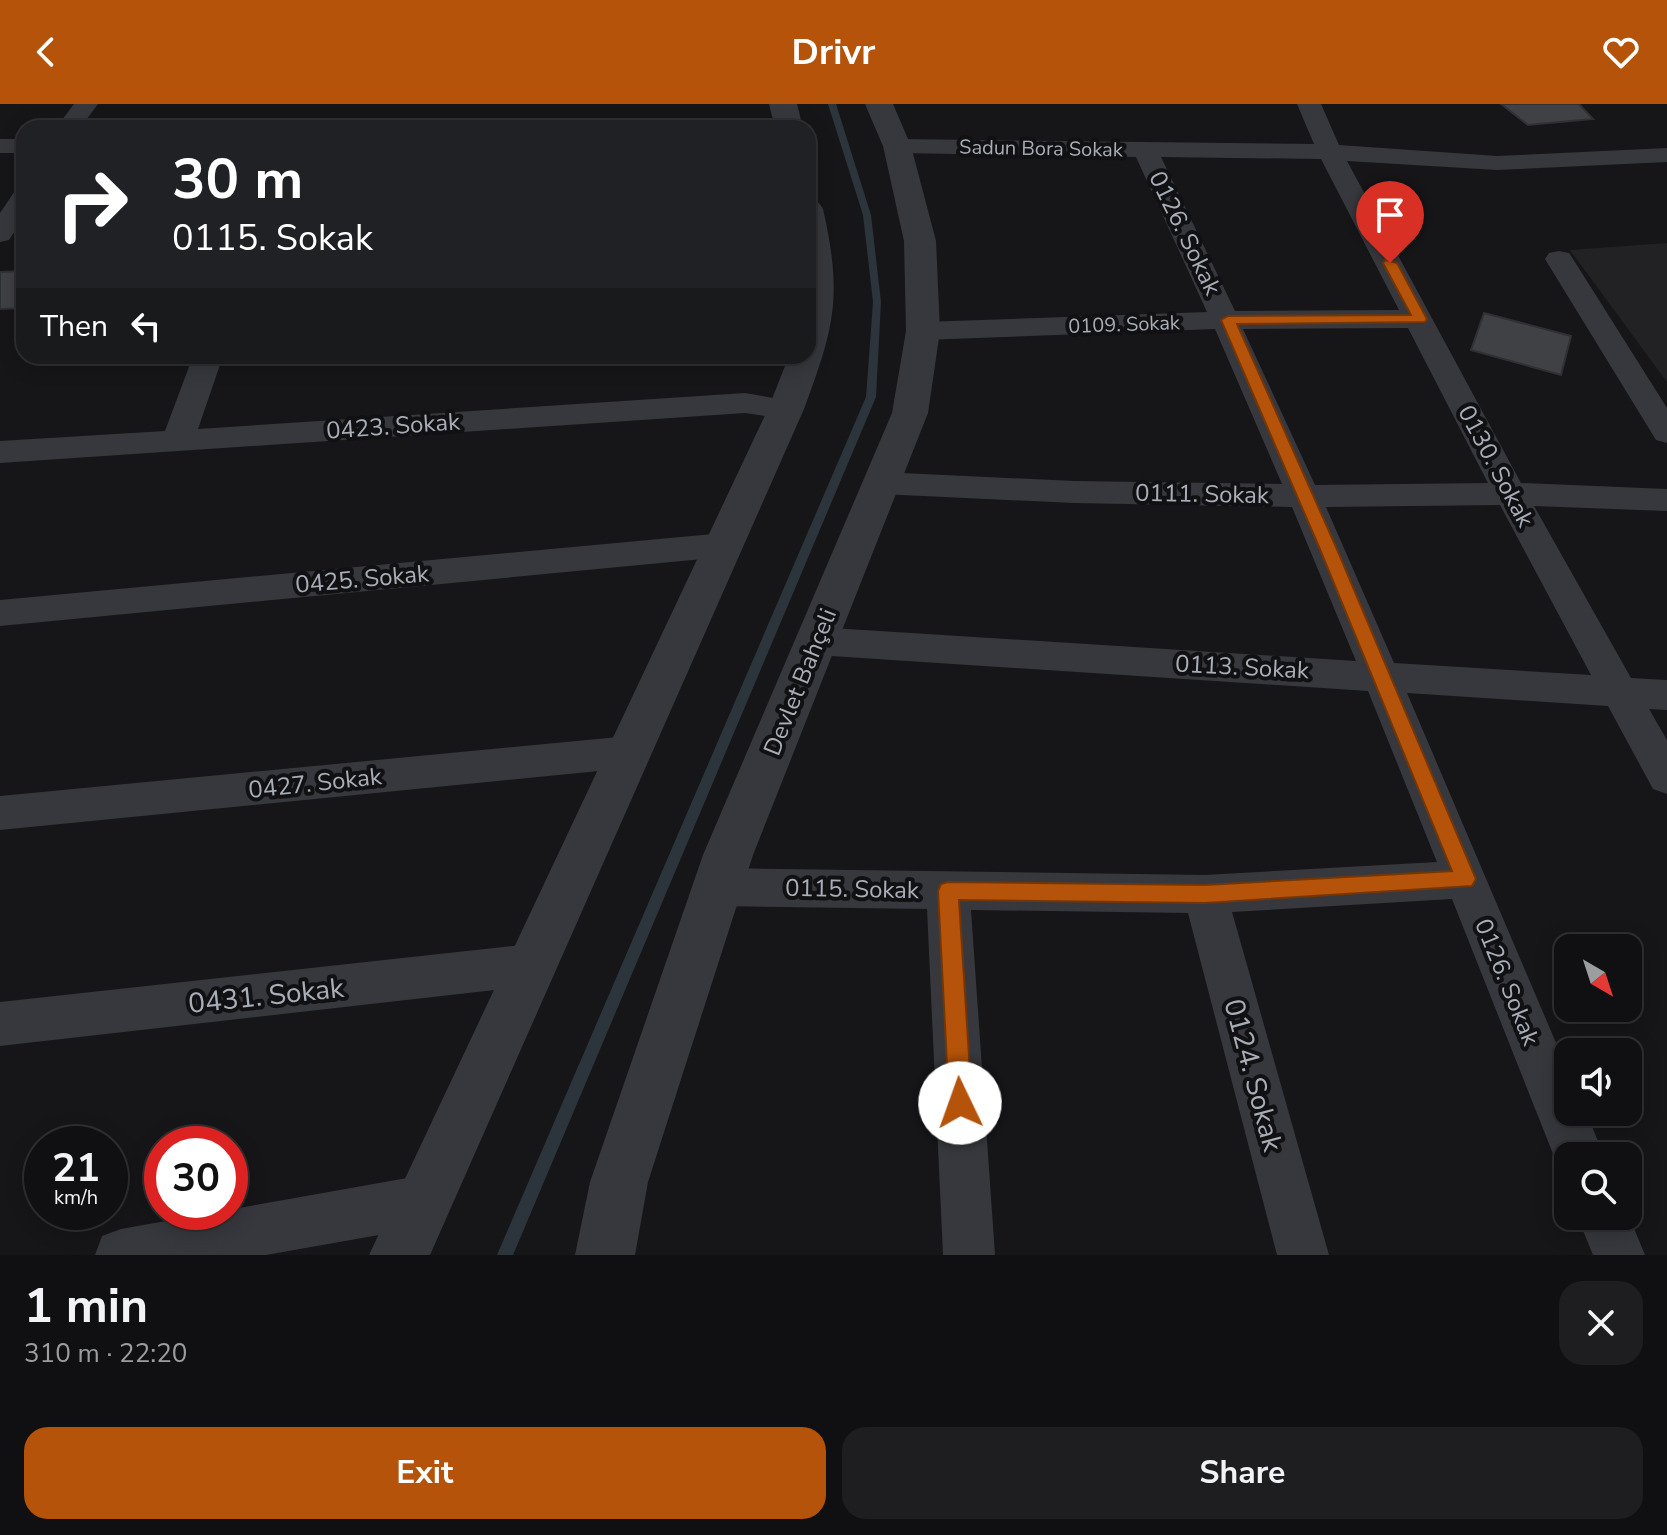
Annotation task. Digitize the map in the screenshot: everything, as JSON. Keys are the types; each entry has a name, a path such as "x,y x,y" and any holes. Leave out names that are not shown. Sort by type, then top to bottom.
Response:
{"street":[{"name":"Devlet Bahçeli","path":"605,1255 619,1182 717,887 910,413 923,331 920,241 897,146 879,104"},
{"name":"0130. Sokak","path":"1309,104 1330,152 1510,494 1667,777"},
{"name":"Sadun Bora Sokak","path":"897,146 1330,152 1497,163 1667,155"},
{"name":"0126. Sokak","path":"1145,150 1228,320 1306,496 1573,1142"},
{"path":"816,244 820,261 816,274"},
{"path":"1559,259 1667,433"},
{"name":"0109. Sokak","path":"923,331 1228,320 1420,319"},
{"path":"178,440 205,364"},
{"path":"399,1255 786,409 803,364"},
{"name":"0423. Sokak","path":"0,452 745,403 786,409"},
{"name":"0111. Sokak","path":"881,483 1074,492 1306,496 1510,494 1667,500"},
{"name":"0425. Sokak","path":"0,613 724,545"},
{"name":"0113. Sokak","path":"816,641 1667,695"},
{"name":"0427. Sokak","path":"0,813 629,752"},
{"name":"0115. Sokak","path":"717,887 1205,894 1465,879"},
{"path":"948,891 969,1255"},
{"name":"0124. Sokak","path":"1205,894 1303,1255"},
{"name":"0431. Sokak","path":"0,1024 531,965"},
{"path":"121,1255 424,1201"},
{"path":"1609,1230 1619,1255"}],"shaded area":[{"path":"1667,243 1667,382 1570,250"}],"building":[{"path":"1501,104 1579,104 1593,119 1528,125"},
{"path":"16,271 16,308 0,309 0,272"},
{"path":"1484,313 1571,336 1561,375 1471,350"}],"waterway":[{"path":"505,1255 871,397 877,302 867,215 832,104"}],"route":[{"path":"960,1103 948,891 1205,894 1465,879 1327,547 1228,320 1420,319 1390,263"}]}
